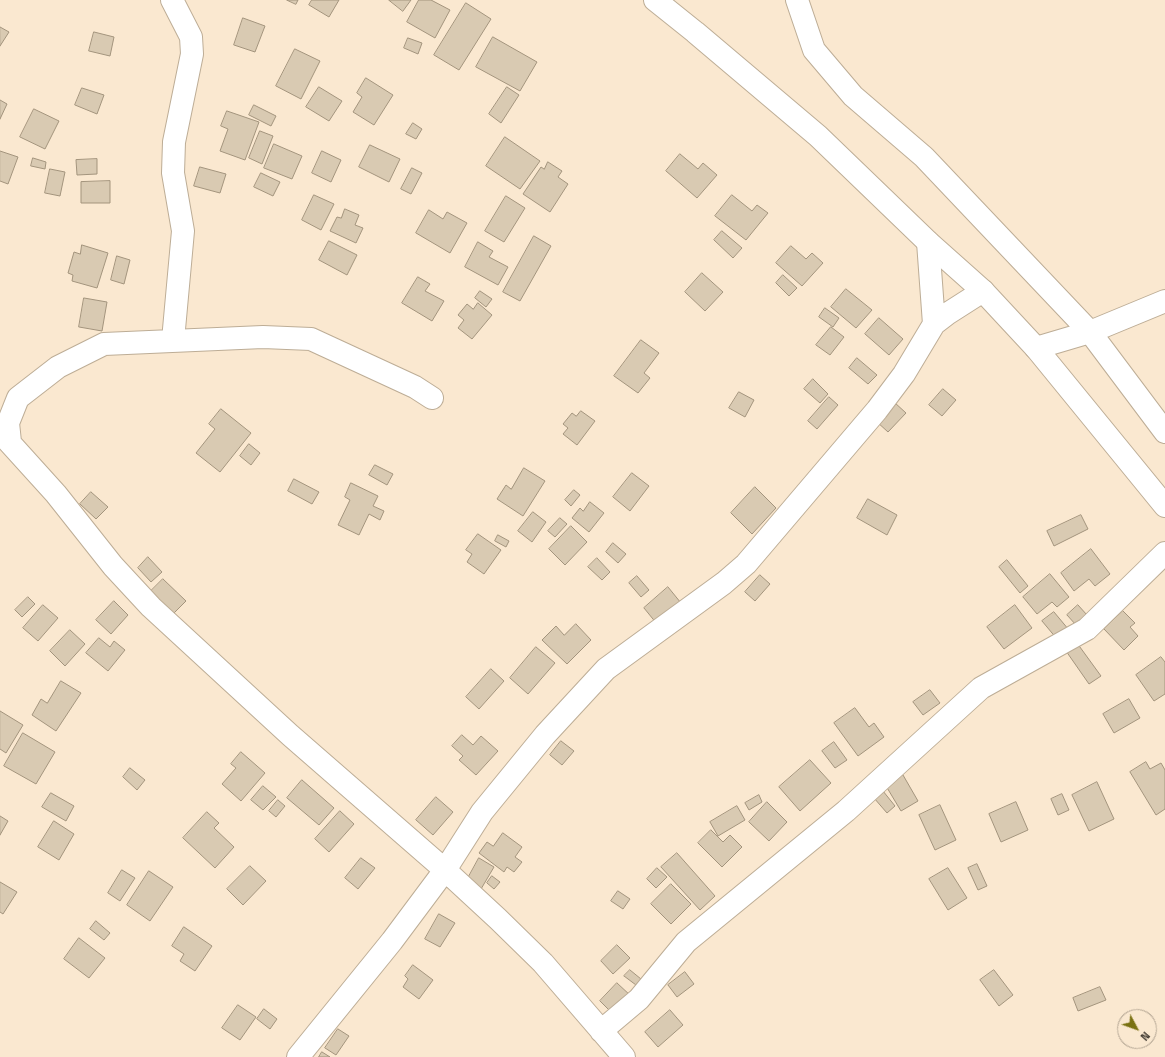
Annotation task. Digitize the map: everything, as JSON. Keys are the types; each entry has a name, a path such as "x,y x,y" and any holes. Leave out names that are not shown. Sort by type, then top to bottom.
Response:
{"main road":[{"path":"172,0 191,37 192,54 174,142 173,173 183,230 173,340"},
{"path":"655,0 696,32 818,136 928,242 983,291 1036,348 1165,506"},
{"path":"797,0 814,50 853,96 924,157 1090,332 1165,432"},
{"path":"928,242 934,324"},
{"path":"298,1057 392,942 445,870 482,812 545,735 606,669 724,583 746,564 877,410 904,374 934,324 983,291"},
{"path":"1036,348 1090,332 1165,301"},
{"path":"432,398 415,387 311,339 263,337 104,344 58,367 18,398 8,424 5,437 56,494 113,566 151,607 290,735 445,870 544,963 624,1057"},
{"path":"601,1030 639,999 686,942 846,811 981,688 1087,629 1165,553"}],"building":[{"path":"287,0 298,0 296,4"},
{"path":"312,0 339,0 329,17 309,5"},
{"path":"389,0 411,0 403,11"},
{"path":"419,0 431,0 450,10 435,38 407,22"},
{"path":"466,3 491,19 459,70 434,55"},
{"path":"243,18 265,26 255,52 234,45"},
{"path":"0,27 9,32 0,46"},
{"path":"94,32 114,37 110,56 89,51"},
{"path":"493,37 537,62 520,91 476,67"},
{"path":"408,38 422,43 418,54 404,48"},
{"path":"295,49 320,61 301,99 276,86"},
{"path":"366,78 393,95 374,125 353,112 362,97 357,93"},
{"path":"319,87 342,101 329,121 306,107"},
{"path":"507,87 519,95 501,123 489,114"},
{"path":"82,88 104,95 97,114 75,105"},
{"path":"0,100 7,104 0,119"},
{"path":"254,105 276,116 271,126 249,115"},
{"path":"34,109 59,121 45,149 20,137"},
{"path":"227,111 259,122 245,160 220,151 228,129 221,126"},
{"path":"413,123 422,129 416,139 406,134"},
{"path":"260,131 273,136 262,164 249,158"},
{"path":"505,137 540,161 520,189 486,166"},
{"path":"274,144 302,156 292,179 264,168"},
{"path":"370,145 400,159 389,182 359,167"},
{"path":"0,151 18,157 8,184 0,181"},
{"path":"322,151 341,160 331,182 312,173"},
{"path":"680,154 698,169 703,163 717,175 697,198 666,171"},
{"path":"33,158 46,162 45,169 31,166"},
{"path":"97,159 97,174 77,175 76,160"},
{"path":"548,162 562,171 558,177 568,184 550,212 523,194 541,167 544,169"},
{"path":"200,167 226,174 220,193 194,186"},
{"path":"412,168 422,173 411,194 401,189"},
{"path":"50,169 65,172 60,196 45,193"},
{"path":"261,173 280,182 273,196 254,187"},
{"path":"110,181 110,203 81,203 81,182"},
{"path":"314,195 334,204 321,230 302,220"},
{"path":"732,195 752,211 757,205 768,213 746,240 715,216"},
{"path":"506,196 525,208 504,242 485,231"},
{"path":"345,209 359,215 355,225 363,228 356,243 330,231 337,217 341,218"},
{"path":"429,210 443,219 447,212 467,223 450,253 416,233"},
{"path":"722,231 742,248 733,258 714,240"},
{"path":"534,236 551,246 520,301 503,292"},
{"path":"329,241 357,255 347,275 319,260"},
{"path":"478,242 493,251 489,257 508,267 498,285 465,267"},
{"path":"82,245 108,253 97,288 72,281 73,275 68,273 74,252 80,254"},
{"path":"791,246 806,259 812,253 823,263 802,286 776,263"},
{"path":"117,256 130,260 124,284 111,280"},
{"path":"702,273 723,292 705,311 685,292"},
{"path":"783,275 797,288 789,296 776,283"},
{"path":"418,277 430,284 425,291 444,301 432,321 402,303"},
{"path":"846,289 872,310 856,328 831,307"},
{"path":"480,291 492,299 486,307 475,298"},
{"path":"84,298 107,302 102,331 79,327"},
{"path":"478,303 492,315 472,339 458,328 464,320 458,315 467,304 473,309"},
{"path":"825,308 839,318 833,327 819,317"},
{"path":"879,318 903,339 889,355 865,334"},
{"path":"831,327 844,337 830,355 816,345"},
{"path":"641,340 659,353 644,373 650,378 638,393 614,376"},
{"path":"857,358 877,375 868,384 849,368"},
{"path":"813,379 828,394 820,403 804,389"},
{"path":"943,389 956,400 942,416 929,405"},
{"path":"739,392 754,400 745,417 729,408"},
{"path":"829,397 838,405 817,429 808,421"},
{"path":"894,402 906,413 888,432 876,421"},
{"path":"221,409 251,433 220,472 196,453 215,429 209,424"},
{"path":"581,411 595,421 577,445 563,434 568,428 563,424 572,413 576,416"},
{"path":"249,444 260,453 251,465 240,456"},
{"path":"375,465 393,474 387,485 369,475"},
{"path":"524,468 545,481 523,516 497,499 506,485 511,489"},
{"path":"632,473 649,486 630,511 613,497"},
{"path":"294,479 319,492 312,504 288,491"},
{"path":"351,483 378,496 373,506 384,511 380,520 369,514 359,535 338,525 350,500 345,497"},
{"path":"755,487 776,508 752,534 731,513"},
{"path":"574,490 580,495 571,506 565,500"},
{"path":"91,492 108,507 96,519 80,504"},
{"path":"868,499 897,515 887,535 857,518"},
{"path":"590,502 604,513 589,532 572,518 580,508 583,511"},
{"path":"533,512 546,522 532,542 518,531"},
{"path":"1081,515 1088,529 1054,546 1047,531"},
{"path":"560,518 567,524 555,537 548,531"},
{"path":"571,526 587,542 565,565 549,549"},
{"path":"478,534 501,550 484,574 467,562 472,554 466,550"},
{"path":"498,535 509,541 506,547 495,541"},
{"path":"613,543 626,554 618,563 606,552"},
{"path":"1091,549 1110,574 1095,586 1089,579 1074,591 1061,573"},
{"path":"148,557 162,572 151,582 138,568"},
{"path":"597,558 610,572 602,580 588,567"},
{"path":"1007,560 1028,586 1020,593 999,567"},
{"path":"1050,574 1069,597 1057,607 1052,602 1037,614 1023,597"},
{"path":"760,575 770,584 755,601 745,592"},
{"path":"637,576 649,590 641,597 629,583"},
{"path":"163,579 186,601 171,616 148,594"},
{"path":"668,587 681,603 657,624 644,608"},
{"path":"28,597 35,604 22,617 15,610"},
{"path":"114,601 128,615 111,634 96,620"},
{"path":"43,605 58,618 38,641 23,628"},
{"path":"1015,605 1032,628 1004,649 987,627"},
{"path":"1078,605 1087,615 1076,625 1067,615"},
{"path":"1123,611 1135,623 1130,627 1138,636 1124,650 1104,629"},
{"path":"1054,612 1069,630 1057,639 1042,621"},
{"path":"576,624 591,640 567,664 542,640 556,626 564,635"},
{"path":"70,630 85,644 65,666 50,651"},
{"path":"99,638 110,647 114,641 125,650 108,671 86,653"},
{"path":"1077,643 1101,676 1089,684 1066,651"},
{"path":"536,647 555,663 528,694 510,678"},
{"path":"1161,657 1165,662 1165,694 1154,701 1136,675"},
{"path":"491,669 504,681 479,709 466,697"},
{"path":"61,681 81,693 56,731 32,715 41,699 47,703"},
{"path":"930,690 940,703 923,715 913,702"},
{"path":"1129,699 1140,718 1114,733 1103,714"},
{"path":"855,708 869,727 874,723 884,737 858,756 834,723"},
{"path":"0,711 23,725 6,753 0,749"},
{"path":"23,733 55,752 36,784 4,766"},
{"path":"462,735 473,745 481,736 498,751 476,775 459,760 463,756 452,746"},
{"path":"561,741 574,751 562,765 550,755"},
{"path":"834,742 847,760 835,768 822,751"},
{"path":"241,752 265,773 241,801 222,784 236,768 231,764"},
{"path":"810,760 831,783 800,811 779,787"},
{"path":"1146,762 1150,769 1161,763 1165,770 1165,809 1156,815 1130,772"},
{"path":"130,768 145,780 137,790 123,777"},
{"path":"903,775 918,801 901,811 886,786"},
{"path":"302,780 334,808 319,825 287,798"},
{"path":"1097,782 1114,819 1089,831 1072,795"},
{"path":"263,786 276,797 263,810 251,800"},
{"path":"883,791 895,806 887,813 874,798"},
{"path":"51,793 74,806 66,821 42,807"},
{"path":"1062,794 1069,810 1058,815 1051,799"},
{"path":"759,795 762,802 749,810 745,803"},
{"path":"436,797 453,812 433,835 416,820"},
{"path":"278,800 285,806 276,817 269,811"},
{"path":"767,802 787,822 769,841 749,822"},
{"path":"1016,802 1028,830 1001,842 989,814"},
{"path":"940,805 956,840 935,850 919,815"},
{"path":"737,806 745,820 718,836 710,822"},
{"path":"340,811 354,824 329,852 315,839"},
{"path":"207,812 219,823 214,828 234,847 215,868 183,838"},
{"path":"0,816 8,821 0,835"},
{"path":"54,821 74,834 59,860 38,847"},
{"path":"711,830 723,842 730,835 742,847 722,867 698,843"},
{"path":"503,833 522,847 515,857 522,862 514,872 507,867 504,872 479,853 487,842 493,846"},
{"path":"677,853 715,896 700,910 661,867"},
{"path":"361,858 375,868 358,889 345,878"},
{"path":"479,858 494,867 481,889 467,880"},
{"path":"977,864 987,886 978,890 968,868"},
{"path":"250,866 266,881 243,905 227,889"},
{"path":"657,868 667,877 656,888 647,879"},
{"path":"948,868 967,898 948,910 929,879"},
{"path":"122,870 135,878 120,901 108,893"},
{"path":"149,871 173,887 150,921 127,905"},
{"path":"492,876 500,882 494,889 487,883"},
{"path":"0,882 17,892 3,914 0,912"},
{"path":"671,884 691,904 671,924 651,904"},
{"path":"618,891 630,899 623,909 611,901"},
{"path":"439,914 455,923 440,947 425,939"},
{"path":"96,921 110,933 104,940 90,929"},
{"path":"184,927 212,946 195,971 180,961 184,954 172,946"},
{"path":"79,938 105,958 89,978 64,959"},
{"path":"617,945 630,958 613,974 601,961"},
{"path":"413,965 433,980 419,999 403,987 408,979 405,976"},
{"path":"630,970 641,979 636,985 624,976"},
{"path":"994,970 1013,995 999,1006 980,980"},
{"path":"685,972 694,984 677,997 668,985"},
{"path":"617,983 631,996 613,1014 600,1001"},
{"path":"1100,987 1106,1000 1078,1011 1073,998"},
{"path":"238,1005 256,1017 240,1040 222,1028"},
{"path":"264,1009 277,1019 270,1029 257,1019"},
{"path":"670,1010 683,1025 658,1047 645,1032"},
{"path":"338,1029 349,1036 336,1055 325,1048"},
{"path":"322,1052 330,1057 319,1057"}]}
